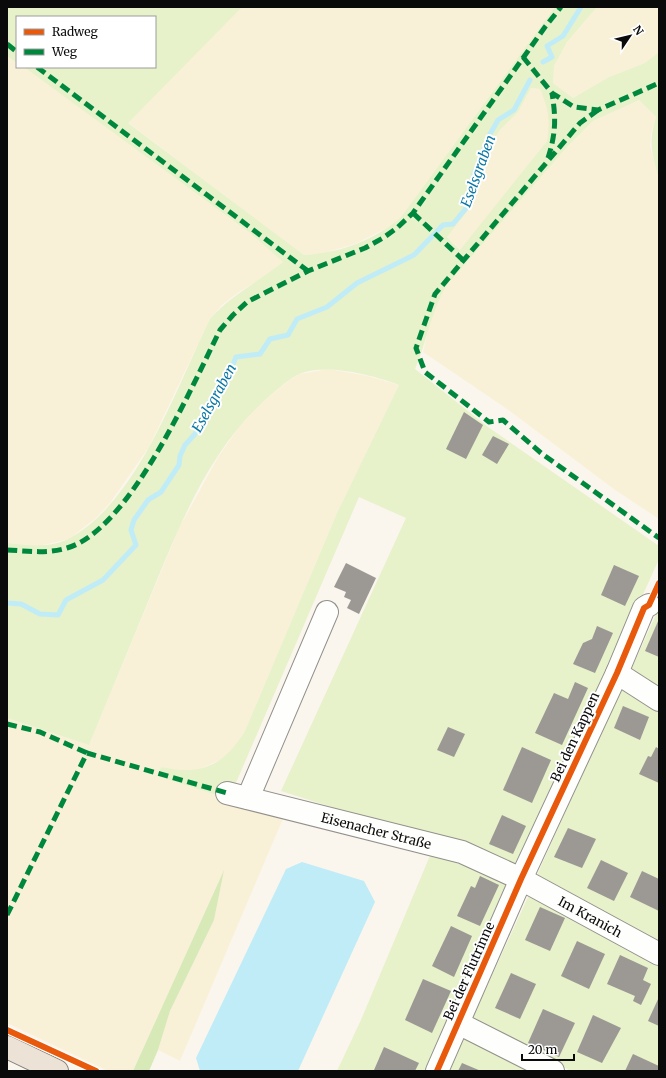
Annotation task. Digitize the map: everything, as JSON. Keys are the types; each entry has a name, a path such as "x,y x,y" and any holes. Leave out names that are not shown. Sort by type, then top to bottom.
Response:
{"main road":[{"path":"7,1047 57,1071"}],"street":[{"name":"Bei den Kappen","path":"521,879 617,673 644,608 649,605"},
{"name":"Eisenacher Straße","path":"327,612 238,795 462,852 521,879"},
{"path":"617,673 659,700"},
{"name":"Im Kranich","path":"521,879 659,954"},
{"name":"Bei der Flutrinne","path":"436,1071 521,879"},
{"name":"Bei der Flutrinne","path":"458,1022 553,1071"}],"shaded area":[{"path":"7,7 555,7 401,217 389,227 355,244 320,254 304,255 55,68 156,68 156,16 16,16"},
{"path":"597,7 659,7 659,52 645,63 609,77 573,98 553,83 554,66 567,42"},
{"path":"7,56 16,62 16,68 25,68 37,76 250,233 283,262 222,305 210,319 149,447 110,503 96,518 69,539 39,546 7,543"},
{"path":"531,88 540,89 548,106 550,121 547,141 461,250 447,237 470,208 477,174 487,151 500,130 518,112"},
{"path":"639,100 656,117 651,134 650,146 659,179 659,519 615,490 507,409 423,352 430,321 439,298 446,286 567,147 593,121"},
{"path":"329,369 368,376 399,385 337,513 245,731 235,747 224,758 193,771 177,771 161,767 157,776 229,799 285,814 180,1061 158,1050 170,1011 214,920 223,872 133,1071 108,1071 7,1023 7,718 89,745 179,528 218,457 239,427 257,407 288,381 299,374"}],"green space":[{"path":"7,7 242,7 128,123 304,255 330,252 356,244 379,233 401,217 555,7 597,7 567,42 554,66 553,83 573,98 609,77 645,63 659,52 659,179 652,148 652,134 656,117 639,100 593,121 567,147 446,286 433,316 415,369 488,427 659,546 659,559 520,867 281,791 406,518 359,497 229,799 157,776 161,767 188,770 210,766 228,753 245,731 337,513 399,385 363,374 335,370 322,370 299,374 272,394 249,416 228,441 211,467 180,525 89,745 7,718 7,543 23,545 55,544 70,538 94,521 116,498 153,440 210,319 218,310 283,262 250,233 25,68 156,68 156,16 16,16 16,62 7,56","holes":["531,88 540,89 548,115 547,141 460,250 447,237 470,208 477,174 487,151 500,130 518,112"]},
{"path":"659,608 659,693 629,674"},
{"path":"624,689 659,709 659,947 537,875 620,690"},
{"path":"432,851 510,880 428,1071 337,1071 361,1020"},
{"path":"224,870 214,920 170,1011 158,1050 149,1071 133,1071"},
{"path":"536,895 659,963 659,1071 571,1071 479,1024 473,1017 528,897"},
{"path":"465,1033 540,1071 448,1071"}],"water":[{"path":"302,862 364,881 375,902 298,1071 200,1071 196,1058 286,869"}],"building":[{"path":"464,412 483,425 466,459 446,449"},
{"path":"493,436 509,444 497,464 482,455"},
{"path":"346,563 376,578 359,614 347,608 351,600 344,597 346,592 334,587"},
{"path":"614,565 639,576 625,606 601,595"},
{"path":"659,619 659,657 645,651"},
{"path":"597,626 613,633 595,673 573,664 583,643 592,639"},
{"path":"575,682 588,688 562,745 535,733 554,693 568,699"},
{"path":"623,706 649,717 640,740 614,728"},
{"path":"448,727 465,734 454,757 437,750"},
{"path":"522,747 551,760 532,803 503,790"},
{"path":"656,747 659,749 659,783 639,774 648,756 651,757"},
{"path":"502,815 526,826 513,854 489,844"},
{"path":"568,828 596,839 582,868 554,857"},
{"path":"601,860 628,873 614,901 587,888"},
{"path":"642,871 659,879 659,911 630,897"},
{"path":"480,876 499,885 480,926 457,916 471,886 475,888"},
{"path":"540,907 565,918 550,951 525,940"},
{"path":"451,926 472,936 454,977 432,966"},
{"path":"577,941 605,954 589,989 561,976"},
{"path":"620,955 648,968 643,980 651,984 641,1005 633,1001 635,996 607,984"},
{"path":"511,973 536,984 520,1019 495,1008"},
{"path":"423,979 451,991 432,1033 405,1020"},
{"path":"659,997 659,1026 648,1021"},
{"path":"543,1009 575,1023 559,1057 528,1043"},
{"path":"593,1015 621,1028 602,1063 577,1052"},
{"path":"384,1047 419,1063 415,1071 374,1070"},
{"path":"633,1054 659,1066 659,1071 625,1071"},
{"path":"462,1063 481,1071 458,1071"}],"waterway":[{"name":"Eselsgraben","path":"543,62 552,57 547,46 563,36 581,7"},
{"name":"Eselsgraben","path":"7,603 21,604 40,614 58,615 66,600 103,580 136,545 131,530 134,520 148,500 161,492 179,465 180,456 185,445 195,434 209,402 226,382 236,357 260,354 270,339 288,335 297,319 327,307 357,283 414,255 443,225 453,224 467,207 474,174 489,136 498,120 514,110 530,80"}],"marked path":[{"path":"7,550 45,552 67,548 91,536 114,514 136,486 157,453 176,419 220,330 233,315 247,302 308,271 365,248 383,238 397,228 413,213 545,27 561,7"},
{"path":"7,44 16,51"},
{"path":"523,57 552,93 574,107 598,110 659,83"},
{"path":"38,68 308,271"},
{"path":"548,158 553,141 554,126 552,93"},
{"path":"598,110 580,123 435,294 416,348 425,372 489,422 503,420 541,453 659,538"},
{"path":"413,213 463,260"},
{"path":"7,724 40,732 87,753"},
{"path":"7,915 87,753 227,793"}],"cycle path":[{"path":"437,1071 521,879 617,673 644,608 649,605 659,583"},
{"path":"7,1030 96,1071"}]}
